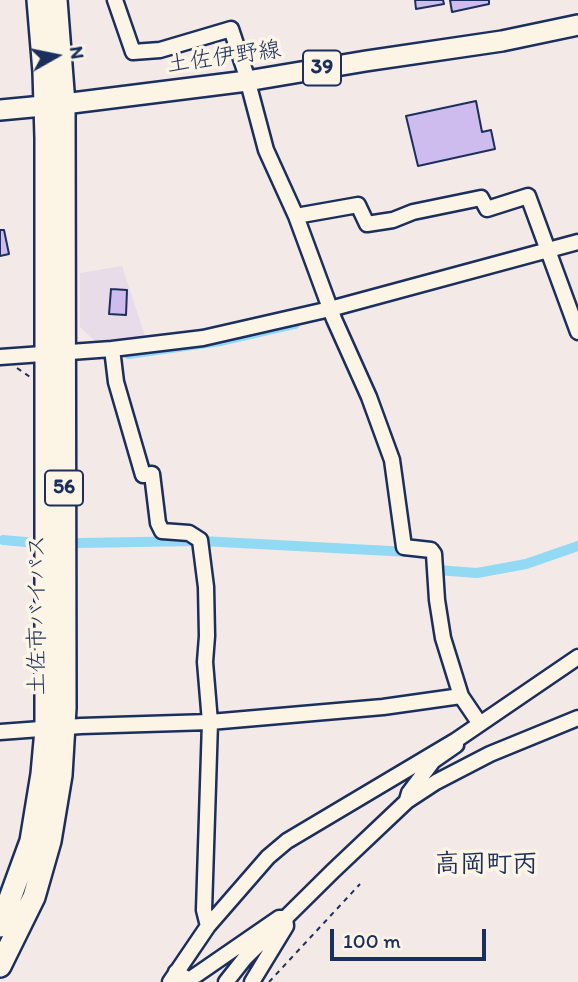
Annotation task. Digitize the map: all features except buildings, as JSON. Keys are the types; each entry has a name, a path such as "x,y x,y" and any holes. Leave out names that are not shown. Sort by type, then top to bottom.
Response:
{"highway":[{"name":"土佐市バイパス","path":"38,0 55,105"},
{"name":"土佐市バイパス","path":"0,966 34,897 50,841 61,775 55,728 56,0"},
{"name":"土佐市バイパス","path":"0,926 32,841 42,774 55,728"}],"main road":[{"name":"土佐伊野線","path":"0,110 247,81 502,41 578,25"}],"street":[{"path":"115,0 133,52 160,50 231,29 266,150 296,216 331,313 369,397 392,460 404,547 431,550 434,554 443,638 461,696 480,724"},
{"path":"296,216 358,205 367,224 481,198 487,209 528,196 578,332"},
{"path":"0,357 55,352 113,354 331,313 549,253 578,242"},
{"path":"113,354 116,382 143,475 152,474 158,523 162,531 189,533 200,540 206,587 205,662 210,722 204,910 208,926"},
{"path":"285,918 279,918 189,980 173,977 208,926 268,857 287,841 455,741 578,657"},
{"path":"0,732 210,722 383,707 461,696"},
{"path":"226,982 245,958 285,918 407,801 436,782 491,754 578,718"},
{"path":"407,801 409,793 433,761 456,745 455,741"},
{"path":"253,982 286,926 285,918"}],"path":[{"path":"13,366 34,379"},
{"path":"269,982 360,884"}],"shaded area":[{"path":"122,266 146,339 98,344 80,327 80,273"}],"waterway":[{"path":"128,354 221,341 295,324"},
{"path":"3,540 26,542"},
{"path":"79,543 197,541"},
{"path":"202,541 409,552"},
{"path":"437,570 477,573 526,564 578,546"}],"district":[{"name":"高岡町丙","path":"486,865"}]}
